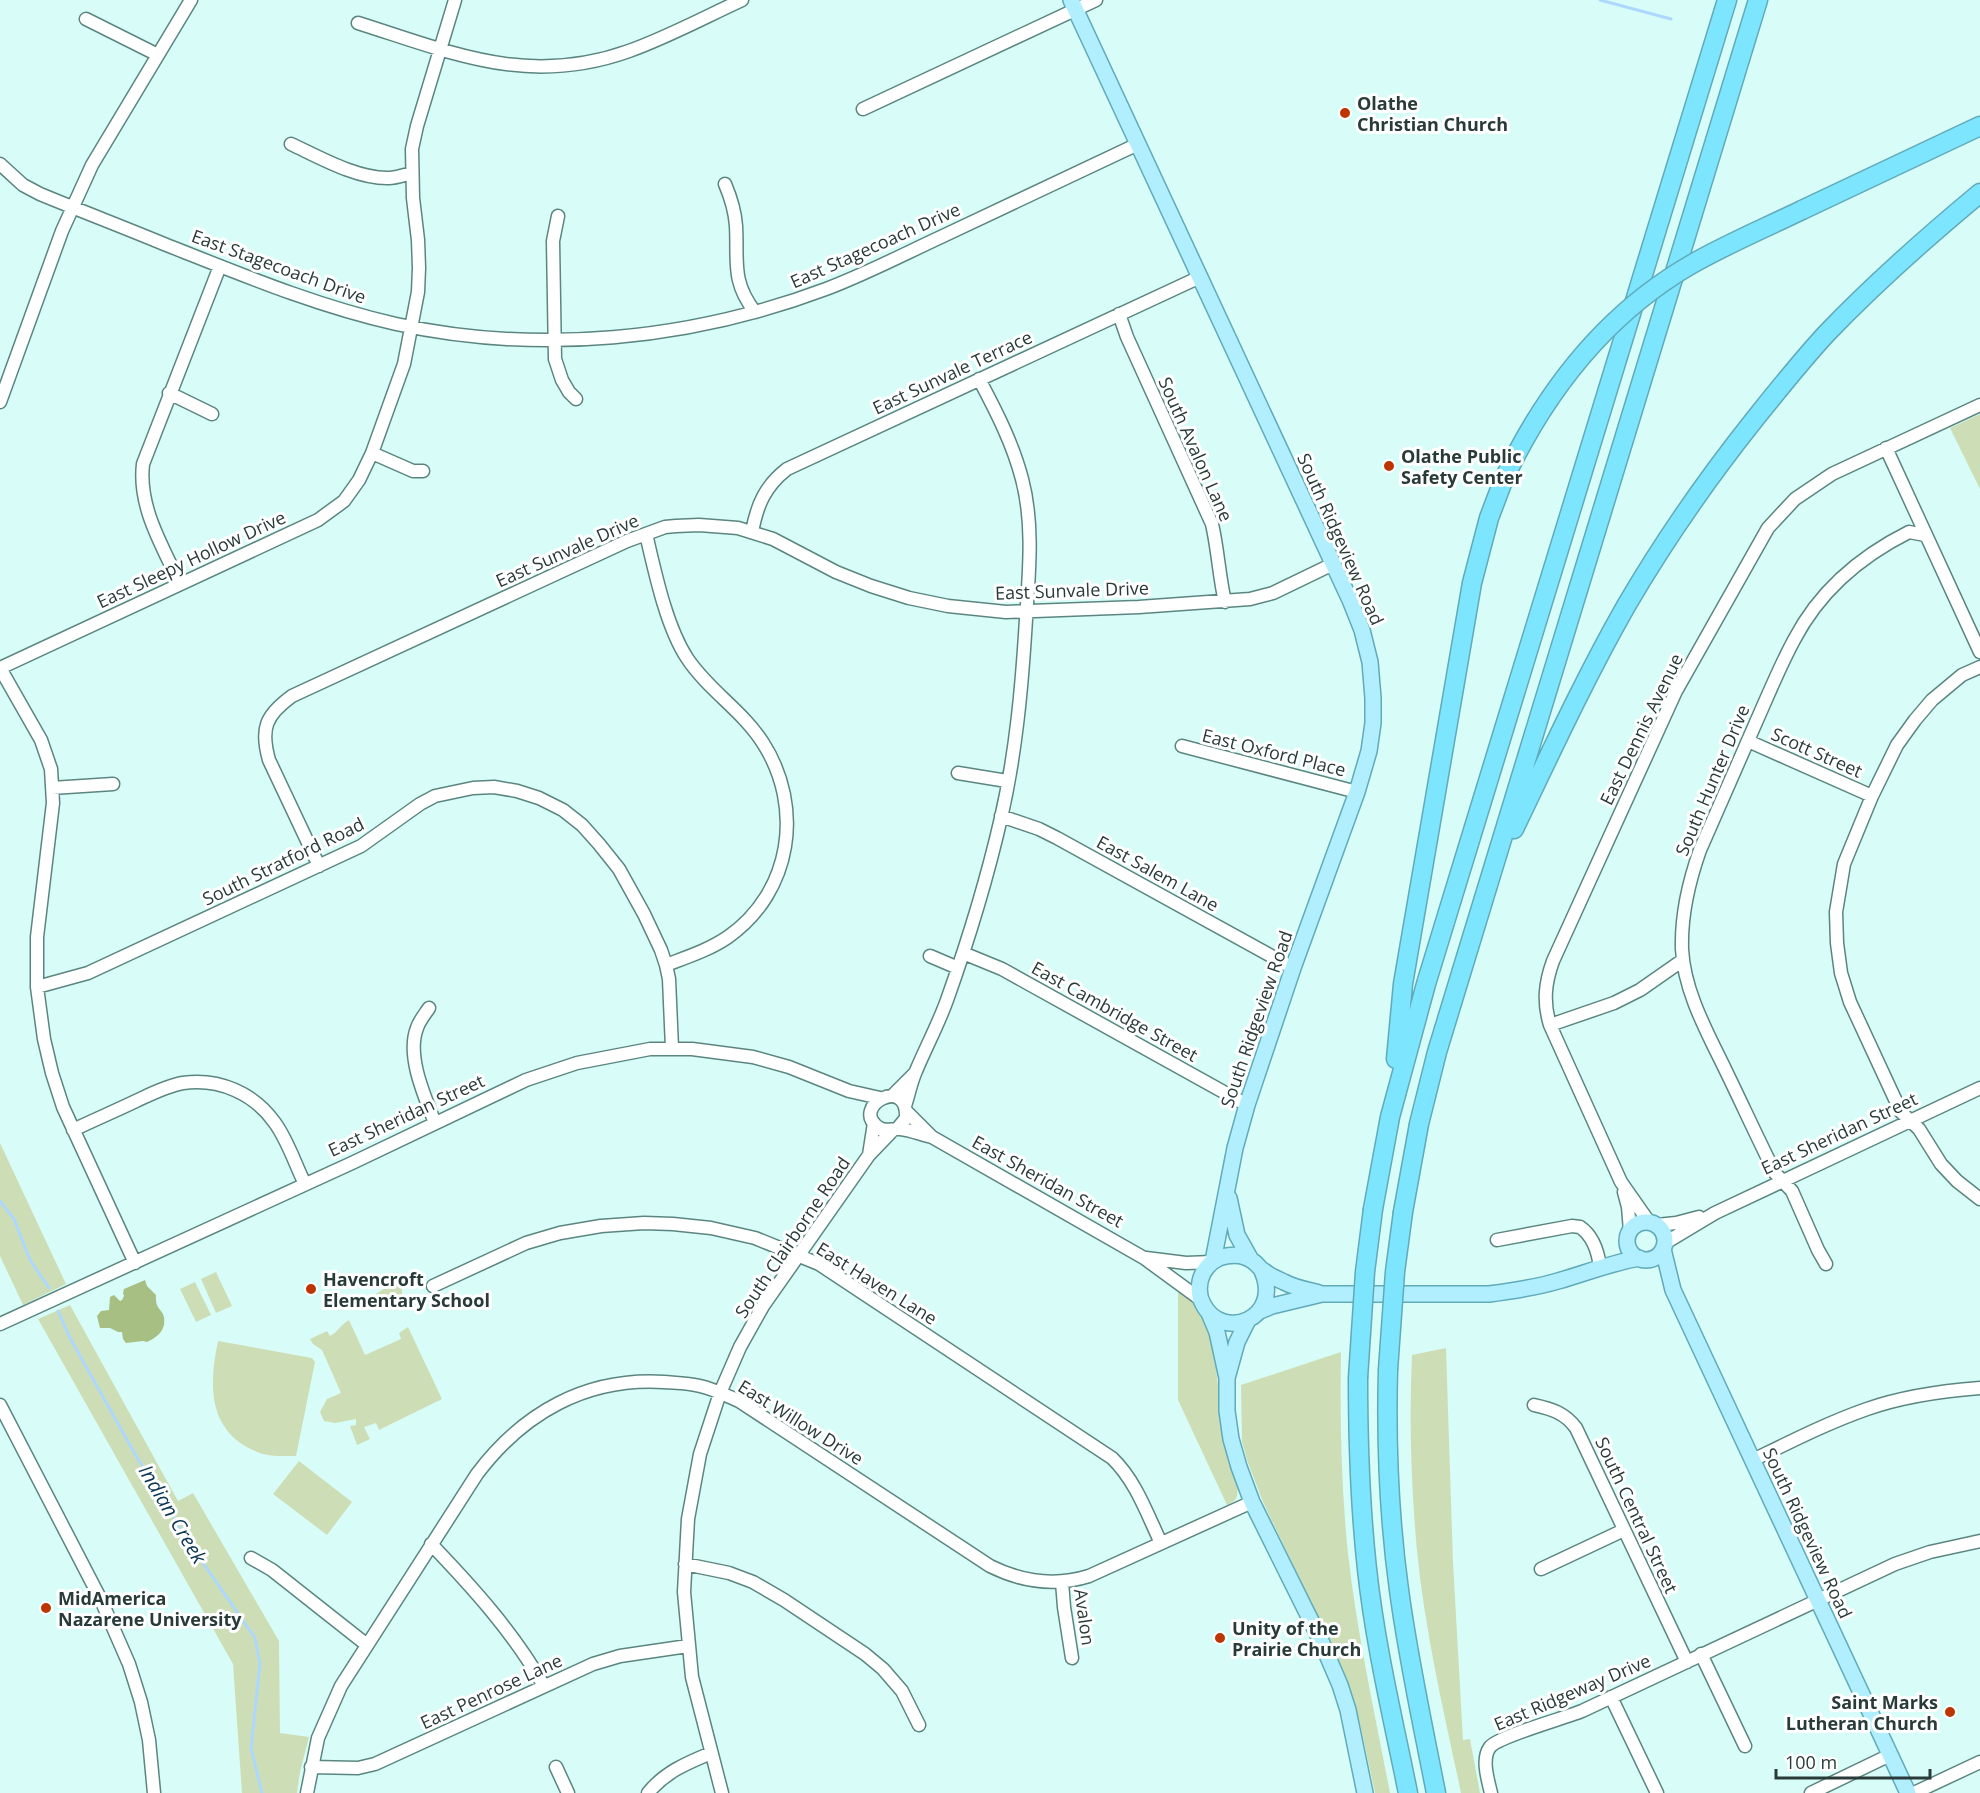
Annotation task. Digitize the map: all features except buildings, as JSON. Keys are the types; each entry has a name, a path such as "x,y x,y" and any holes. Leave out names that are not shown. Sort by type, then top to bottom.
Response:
{"highway":[{"path":"1390,1116 1429,973 1727,0"},
{"path":"1436,1793 1412,1673 1396,1571 1387,1452 1388,1370 1402,1212 1419,1124 1437,1052 1758,0"},
{"path":"1408,1793 1381,1659 1367,1570 1359,1474 1358,1378 1365,1272 1373,1209 1390,1116 1403,984 1472,582 1489,518 1516,453 1551,395 1592,343 1641,298 1718,249 1980,126"},
{"path":"1490,879 1572,709 1626,606 1681,519 1721,462 1826,334 1908,254 1980,192"}],"main road":[{"name":"South Ridgeview Road","path":"1073,5 1334,564 1362,630 1370,662 1373,723 1369,751 1357,792 1293,968 1247,1105 1235,1148 1213,1261"},
{"name":"South Ridgeview Road","path":"1228,1189 1237,1235 1251,1260"},
{"path":"1209,1313 1219,1320 1237,1323 1272,1306 1322,1294 1488,1294 1515,1291 1560,1281 1600,1267 1656,1257 1664,1246 1664,1233 1653,1223 1638,1224 1600,1267"},
{"path":"1629,1235 1630,1250 1643,1259"},
{"name":"South Ridgeview Road","path":"1664,1246 1673,1290 1908,1793"},
{"path":"1227,1378 1238,1342 1267,1293 1267,1280 1262,1271 1251,1260 1238,1255 1228,1255 1213,1261 1200,1280 1200,1299 1209,1313 1216,1332 1227,1378 1227,1411 1231,1439 1252,1502 1297,1591 1339,1683 1348,1710 1365,1793"},
{"name":"South Ridgeview Road","path":"1643,1259 1673,1290"},
{"path":"1262,1271 1287,1284 1322,1294"}],"street":[{"path":"0,402 72,208 92,165 191,0"},
{"name":"East Sleepy Hollow Drive","path":"0,668 318,520 351,494 372,453 404,364 412,327 419,268 412,149 455,0"},
{"path":"358,23 483,61 539,67 571,65 630,51 742,0"},
{"path":"863,109 1073,5 1096,0"},
{"path":"86,20 158,55"},
{"path":"291,144 352,171 390,178 412,173"},
{"name":"East Stagecoach Drive","path":"0,164 23,185 72,208 329,306 412,327 493,338 555,340 615,338 669,331 755,312 818,292 853,278 1138,144"},
{"path":"725,184 735,213 736,273 744,298 755,312"},
{"path":"558,216 553,242 555,359 558,371 569,392 576,399"},
{"path":"180,584 152,522 142,491 143,464 220,266"},
{"name":"East Sunvale Terrace","path":"752,532 755,512 764,492 774,479 787,469 1200,277"},
{"name":"South Avalon Lane","path":"1119,314 1127,337 1212,525 1220,584 1225,602"},
{"path":"905,1108 914,1074 933,1035 963,953 1001,816 1020,699 1029,533 1027,506 1014,452 979,379"},
{"path":"169,393 212,414"},
{"name":"East Dennis Avenue","path":"1629,1235 1628,1207 1621,1182 1550,1025 1545,1009 1547,976 1553,961 1676,691 1768,528 1783,511 1812,486 1832,474 1980,405"},
{"path":"1886,448 1980,652"},
{"path":"372,453 413,471 423,471"},
{"name":"East Sunvale Drive","path":"319,866 269,759 265,745 267,724 276,707 292,696 665,527 699,525 732,527 752,532 772,539 836,572 871,586 909,598 982,610 1026,612 1250,599 1273,593 1334,564"},
{"name":"South Hunter Drive","path":"1826,1264 1792,1191 1774,1173 1711,1040 1689,983 1682,947 1687,899 1692,872 1700,850 1794,639 1808,616 1850,571 1893,540 1909,532 1925,535"},
{"path":"646,534 676,639 702,677 752,728 767,749 780,776 786,799 788,821 781,864 772,886 745,923 728,938 666,965"},
{"path":"1980,667 1962,675 1951,684 1915,720 1898,745 1872,796 1844,864 1836,912 1841,973 1850,1002 1901,1112 1920,1129 1941,1164 1957,1181 1980,1199"},
{"path":"0,668 41,740 51,769 53,803 37,937 37,987 44,1039 57,1090 73,1130 135,1263"},
{"name":"Scott Street","path":"1748,741 1872,796"},
{"name":"East Oxford Place","path":"1182,746 1357,792"},
{"path":"958,773 1007,781"},
{"path":"52,788 113,784"},
{"name":"South Stratford Road","path":"37,987 76,978 361,846 435,796 473,788 517,790 563,810 582,825 619,869 661,950 666,965 669,979 672,1048"},
{"name":"East Salem Lane","path":"1001,816 1057,838 1293,968"},
{"name":"East Cambridge Street","path":"963,953 1002,969 1247,1105"},
{"path":"930,956 958,968"},
{"path":"1550,1025 1614,1004 1640,990 1683,960"},
{"path":"429,1008 417,1028 414,1054 419,1077 435,1123"},
{"name":"East Sheridan Street","path":"0,1324 526,1080 568,1065 650,1049 692,1049 753,1057 789,1067 849,1091 886,1097"},
{"path":"886,1097 902,1101 905,1108 906,1118 895,1130 885,1131 873,1119 875,1102 886,1097 914,1074"},
{"path":"73,1130 181,1083 218,1084 246,1095 269,1116 282,1135 305,1184"},
{"name":"East Sheridan Street","path":"1664,1246 1715,1213 1980,1088"},
{"name":"East Sheridan Street","path":"849,1091 873,1119"},
{"name":"East Sheridan Street","path":"905,1108 932,1137 1144,1258 1200,1299"},
{"name":"South Clairborne Road","path":"869,1155 873,1119"},
{"name":"East Sheridan Street","path":"895,1130 932,1137"},
{"name":"South Clairborne Road","path":"722,1793 692,1677 688,1646 684,1592 688,1519 694,1477 720,1393 740,1347 763,1306 869,1155 895,1130"},
{"name":"East Dennis Avenue","path":"1621,1182 1653,1223"},
{"name":"East Sheridan Street","path":"1653,1223 1676,1223 1715,1213"},
{"name":"East Haven Lane","path":"433,1286 526,1243 560,1233 619,1224 673,1224 711,1228 755,1238 819,1264 1113,1458 1136,1489 1161,1543"},
{"path":"1497,1240 1572,1226 1580,1227 1590,1236 1598,1254 1600,1267"},
{"name":"East Sheridan Street","path":"1144,1258 1186,1263 1213,1261"},
{"name":"East Willow Drive","path":"307,1793 318,1738 341,1686 490,1456 521,1426 560,1402 595,1388 618,1383 648,1381 686,1383 739,1401 990,1566 1007,1575 1025,1580 1044,1583 1062,1582 1089,1576 1252,1502"},
{"path":"1753,1460 1834,1422 1868,1409 1904,1398 1941,1391 1980,1388"},
{"path":"0,1405 101,1600 129,1664 141,1702 149,1740 154,1793"},
{"name":"South Central Street","path":"1534,1405 1559,1412 1570,1419 1576,1428 1686,1662"},
{"path":"1541,1569 1624,1530"},
{"name":"East Ridgeway Drive","path":"1491,1793 1486,1761 1491,1747 1508,1736 1558,1720 1611,1697 1904,1561 1930,1552 1980,1541"},
{"path":"431,1544 516,1641 544,1686"},
{"path":"251,1558 272,1570 366,1645"},
{"path":"685,1564 729,1573 753,1582 865,1654 883,1669 902,1691 919,1725"},
{"name":"Avalon","path":"1062,1582 1072,1658"},
{"name":"East Penrose Lane","path":"311,1767 338,1769 375,1764 592,1664 620,1656 688,1646"},
{"path":"1701,1654 1745,1746"},
{"path":"1611,1697 1657,1793"},
{"path":"648,1793 674,1769 711,1753"},
{"path":"1811,1793 1890,1755"},
{"path":"1914,1793 1980,1762"},
{"path":"556,1767 568,1793"}],"green space":[{"path":"1980,414 1980,489 1950,428"},
{"path":"0,1143 66,1284 23,1305 0,1256"},
{"path":"216,1272 232,1306 216,1313 201,1279"},
{"path":"395,1274 402,1290 402,1296 382,1306 376,1294 385,1288 382,1280"},
{"path":"145,1280 147,1286 156,1295 157,1304 164,1317 164,1326 158,1335 147,1342 126,1343 122,1332 100,1328 97,1316 101,1311 109,1310 110,1297 114,1295 120,1301 124,1296 124,1289"},
{"path":"195,1282 211,1315 196,1322 180,1289"},
{"path":"1178,1288 1197,1305 1209,1324 1222,1425 1238,1485 1237,1497 1227,1505 1178,1400"},
{"path":"70,1305 178,1501 193,1493 279,1641 280,1733 309,1737 297,1793 242,1793 233,1664 38,1319"},
{"path":"349,1320 365,1355 401,1339 399,1333 408,1327 442,1399 379,1430 376,1423 364,1427 370,1439 357,1445 350,1426 356,1425 356,1419 335,1423 324,1421 320,1412 327,1399 341,1393 322,1350 310,1339 327,1331 330,1336"},
{"path":"218,1341 312,1358 315,1362 296,1456 260,1453 239,1442 228,1431 215,1404 213,1389"},
{"path":"1446,1348 1453,1562 1463,1740 1470,1739 1480,1793 1461,1793 1430,1642 1420,1581 1415,1526 1411,1428 1412,1355"},
{"path":"1341,1352 1342,1452 1348,1553 1361,1644 1390,1793 1375,1793 1360,1724 1339,1661 1263,1502 1242,1441 1241,1385"},
{"path":"299,1461 352,1502 327,1535 273,1494"}],"waterway":[{"path":"1600,0 1671,19"},
{"name":"Indian Creek","path":"0,1201 14,1219 30,1260 49,1288"},
{"name":"Indian Creek","path":"58,1311 70,1338 135,1454 185,1537 255,1638 260,1664 251,1748 262,1793"}],"place":[{"name":"Olathe Christian Church","path":"1345,113"},
{"name":"Olathe Public Safety Center","path":"1389,466"},
{"name":"Havencroft Elementary School","path":"311,1289"},
{"name":"MidAmerica Nazarene University","path":"46,1608"},
{"name":"Unity of the Prairie Church","path":"1220,1638"},
{"name":"Saint Marks Lutheran Church","path":"1950,1712"}]}
